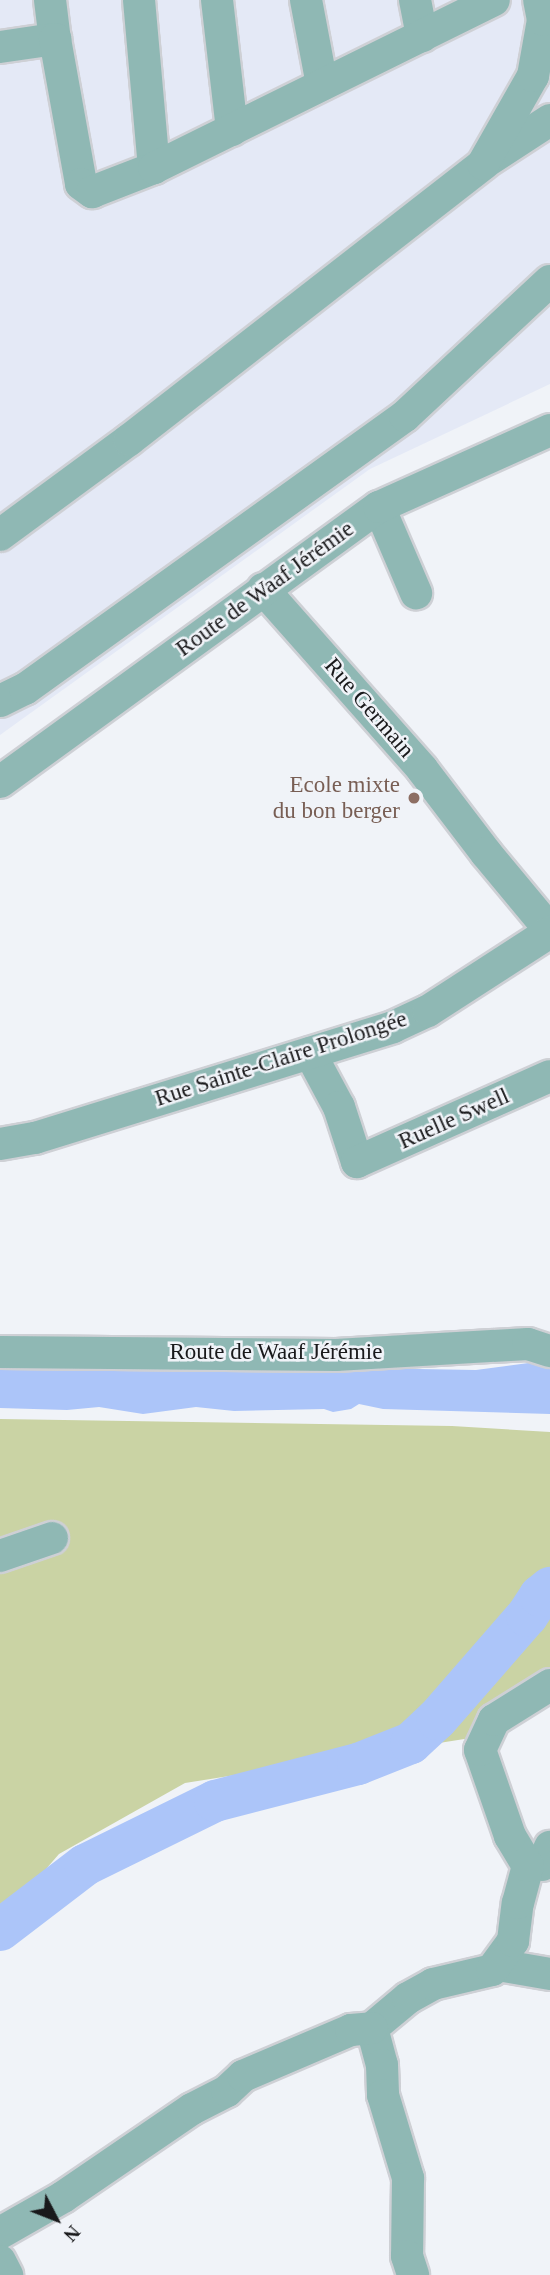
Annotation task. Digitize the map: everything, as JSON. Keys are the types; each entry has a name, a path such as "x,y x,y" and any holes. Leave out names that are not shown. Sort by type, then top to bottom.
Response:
{"street":[{"path":"50,0 81,184 92,192 154,168 494,0"},
{"path":"139,0 154,168"},
{"path":"217,0 232,130"},
{"path":"306,0 322,85"},
{"path":"415,0 422,36"},
{"path":"483,164 533,76 543,20 539,0"},
{"path":"0,47 55,39"},
{"path":"0,535 129,440 483,164 550,120"},
{"path":"0,701 8,700 37,681 405,416 550,281"},
{"name":"Route de Waaf Jérémie","path":"0,782 379,507 550,430"},
{"path":"379,507 416,593"},
{"name":"Rue Germain","path":"263,589 422,769 550,931"},
{"name":"Rue Sainte-Claire Prolongée","path":"0,1144 35,1138 393,1027 429,1011 550,931"},
{"name":"Ruelle Swell","path":"310,1053 339,1107 357,1162 550,1076"},
{"name":"Route de Waaf Jérémie","path":"0,1352 336,1355 528,1344 550,1352"},
{"path":"0,1556 52,1538"},
{"path":"0,2233 63,2197 192,2109 227,2091 243,2076 351,2030 372,2028 408,1998 433,1984 492,1970 498,1965 513,1941 518,1903 543,1861 510,1836 480,1750 494,1720 550,1685"},
{"path":"498,1965 550,1974"},
{"path":"372,2028 382,2065 383,2095 408,2178 407,2256 414,2275"},
{"path":"0,2261 7,2275"}],"shaded area":[{"path":"0,0 550,0 550,384 370,469 0,735"}],"green space":[{"path":"0,1419 452,1426 550,1432 550,1694 477,1737 185,1783 59,1854 0,1922"}],"water":[{"path":"536,1362 550,1365 550,1414 383,1409 359,1404 351,1409 333,1412 324,1409 234,1411 196,1407 143,1414 99,1407 67,1410 0,1408 0,1366 289,1372 361,1368 476,1370"}],"waterway":[{"path":"0,1930 85,1865 215,1801 358,1764 411,1743 437,1719 527,1616 540,1596 550,1588"}],"place":[{"name":"Ecole mixte du bon berger","path":"414,798"}]}
